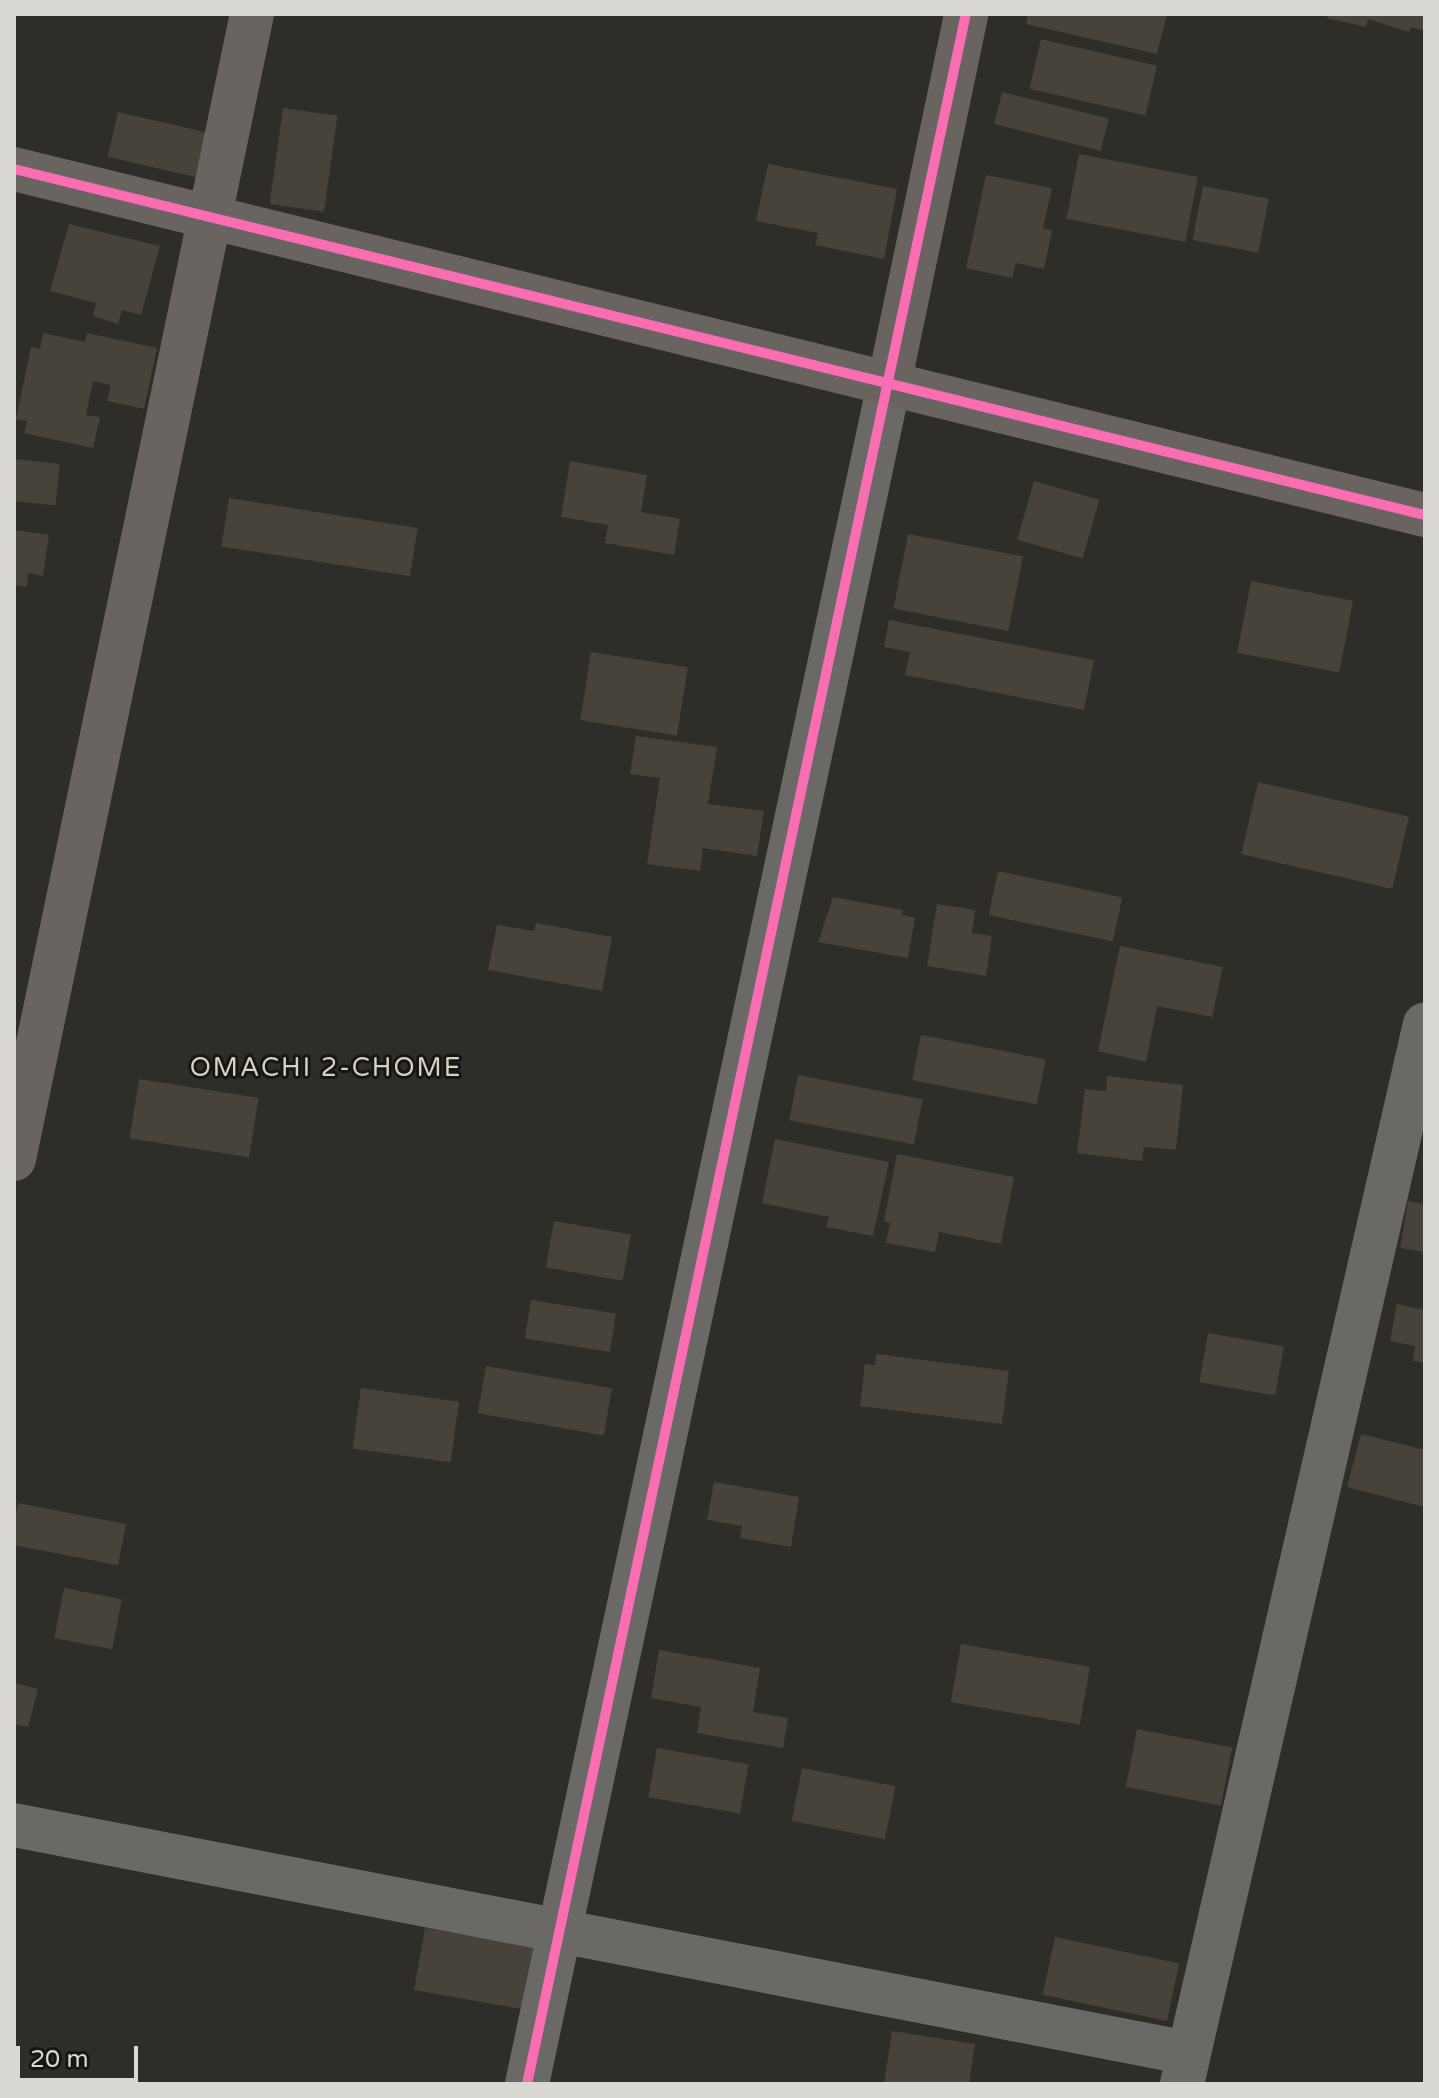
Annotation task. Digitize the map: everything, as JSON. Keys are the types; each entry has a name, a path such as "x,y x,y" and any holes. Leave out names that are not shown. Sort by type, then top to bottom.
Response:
{"street":[{"path":"14,1159 252,14"},
{"path":"527,2084 966,14"},
{"path":"14,169 211,214 1425,515"},
{"path":"14,1825 558,1928 1185,2068 1425,1024"}],"building":[{"path":"1028,14 1167,14 1157,54 1026,24"},
{"path":"1328,14 1425,14 1425,31 1411,27 1409,32 1368,19 1366,27 1327,18"},
{"path":"1041,39 1157,66 1145,115 1030,89"},
{"path":"1002,92 1109,119 1101,151 994,124"},
{"path":"283,108 337,116 324,212 270,204"},
{"path":"118,112 207,132 196,177 108,157"},
{"path":"1079,154 1198,177 1185,242 1066,219"},
{"path":"768,164 897,189 884,259 815,245 818,233 756,221"},
{"path":"986,175 1052,188 1043,228 1052,231 1044,269 1016,263 1012,278 966,268"},
{"path":"1203,186 1269,199 1258,253 1193,240"},
{"path":"69,224 160,246 141,315 122,310 118,324 93,316 96,303 50,291"},
{"path":"43,333 85,342 87,333 157,348 144,409 107,401 111,385 93,381 86,415 100,417 93,448 24,433 27,421 16,419 31,347 40,349"},
{"path":"14,459 60,464 55,506 14,501"},
{"path":"570,461 647,475 641,512 680,519 674,555 605,543 608,525 561,517"},
{"path":"1034,481 1099,500 1083,558 1017,540"},
{"path":"229,498 418,528 410,576 221,546"},
{"path":"14,530 49,535 43,576 28,573 27,587 14,585"},
{"path":"908,534 1023,556 1008,631 893,609"},
{"path":"1251,581 1353,601 1339,673 1237,653"},
{"path":"889,620 1094,660 1084,710 905,675 910,652 884,647"},
{"path":"591,652 688,667 677,735 580,720"},
{"path":"636,736 717,747 708,804 764,811 757,856 703,848 700,871 647,864 660,778 630,774"},
{"path":"1258,782 1409,817 1392,889 1241,854"},
{"path":"998,871 1122,897 1113,941 989,915"},
{"path":"833,897 903,910 902,915 915,918 908,958 818,942"},
{"path":"937,904 975,910 972,933 992,936 986,976 927,966"},
{"path":"536,923 612,937 602,991 488,970 497,925 534,931"},
{"path":"1120,946 1223,967 1212,1017 1157,1006 1146,1062 1098,1051"},
{"path":"921,1035 1046,1059 1037,1104 912,1080"},
{"path":"798,1075 923,1099 914,1144 789,1120"},
{"path":"1107,1076 1183,1085 1176,1150 1144,1147 1142,1161 1077,1153 1085,1089 1106,1091"},
{"path":"139,1079 259,1098 249,1157 130,1138"},
{"path":"775,1139 889,1162 873,1236 826,1227 829,1217 762,1203"},
{"path":"897,1154 1014,1177 1001,1244 939,1232 935,1252 886,1243 890,1223 884,1221"},
{"path":"1408,1201 1425,1204 1425,1252 1400,1248"},
{"path":"554,1221 631,1235 623,1281 546,1267"},
{"path":"531,1300 616,1313 610,1352 525,1339"},
{"path":"1397,1304 1425,1310 1425,1363 1413,1361 1415,1346 1390,1341"},
{"path":"1208,1333 1284,1346 1275,1396 1199,1382"},
{"path":"876,1354 1009,1371 1002,1424 860,1406 865,1364 875,1365"},
{"path":"486,1366 612,1388 604,1435 478,1413"},
{"path":"361,1388 459,1402 451,1462 353,1448"},
{"path":"1361,1434 1425,1450 1424,1507 1347,1487"},
{"path":"714,1482 799,1497 791,1547 740,1538 742,1526 707,1520"},
{"path":"18,1503 126,1524 118,1565 14,1545"},
{"path":"64,1588 122,1599 112,1649 54,1638"},
{"path":"961,1644 1090,1667 1080,1725 951,1702"},
{"path":"659,1650 760,1668 753,1712 788,1718 783,1748 697,1733 701,1707 651,1698"},
{"path":"14,1683 38,1689 28,1727 14,1724"},
{"path":"1137,1729 1232,1748 1221,1805 1126,1787"},
{"path":"657,1748 749,1764 740,1813 648,1797"},
{"path":"802,1768 895,1786 885,1839 792,1821"},
{"path":"425,1928 534,1947 523,2009 414,1990"},
{"path":"1055,1937 1179,1963 1167,2021 1043,1995"},
{"path":"892,2031 975,2044 969,2084 884,2084"}],"cycle path":[{"path":"527,2084 966,14"},
{"path":"14,169 1425,515"}],"district":[{"name":"OMACHI 2-CHOME","path":"326,1068"}]}
